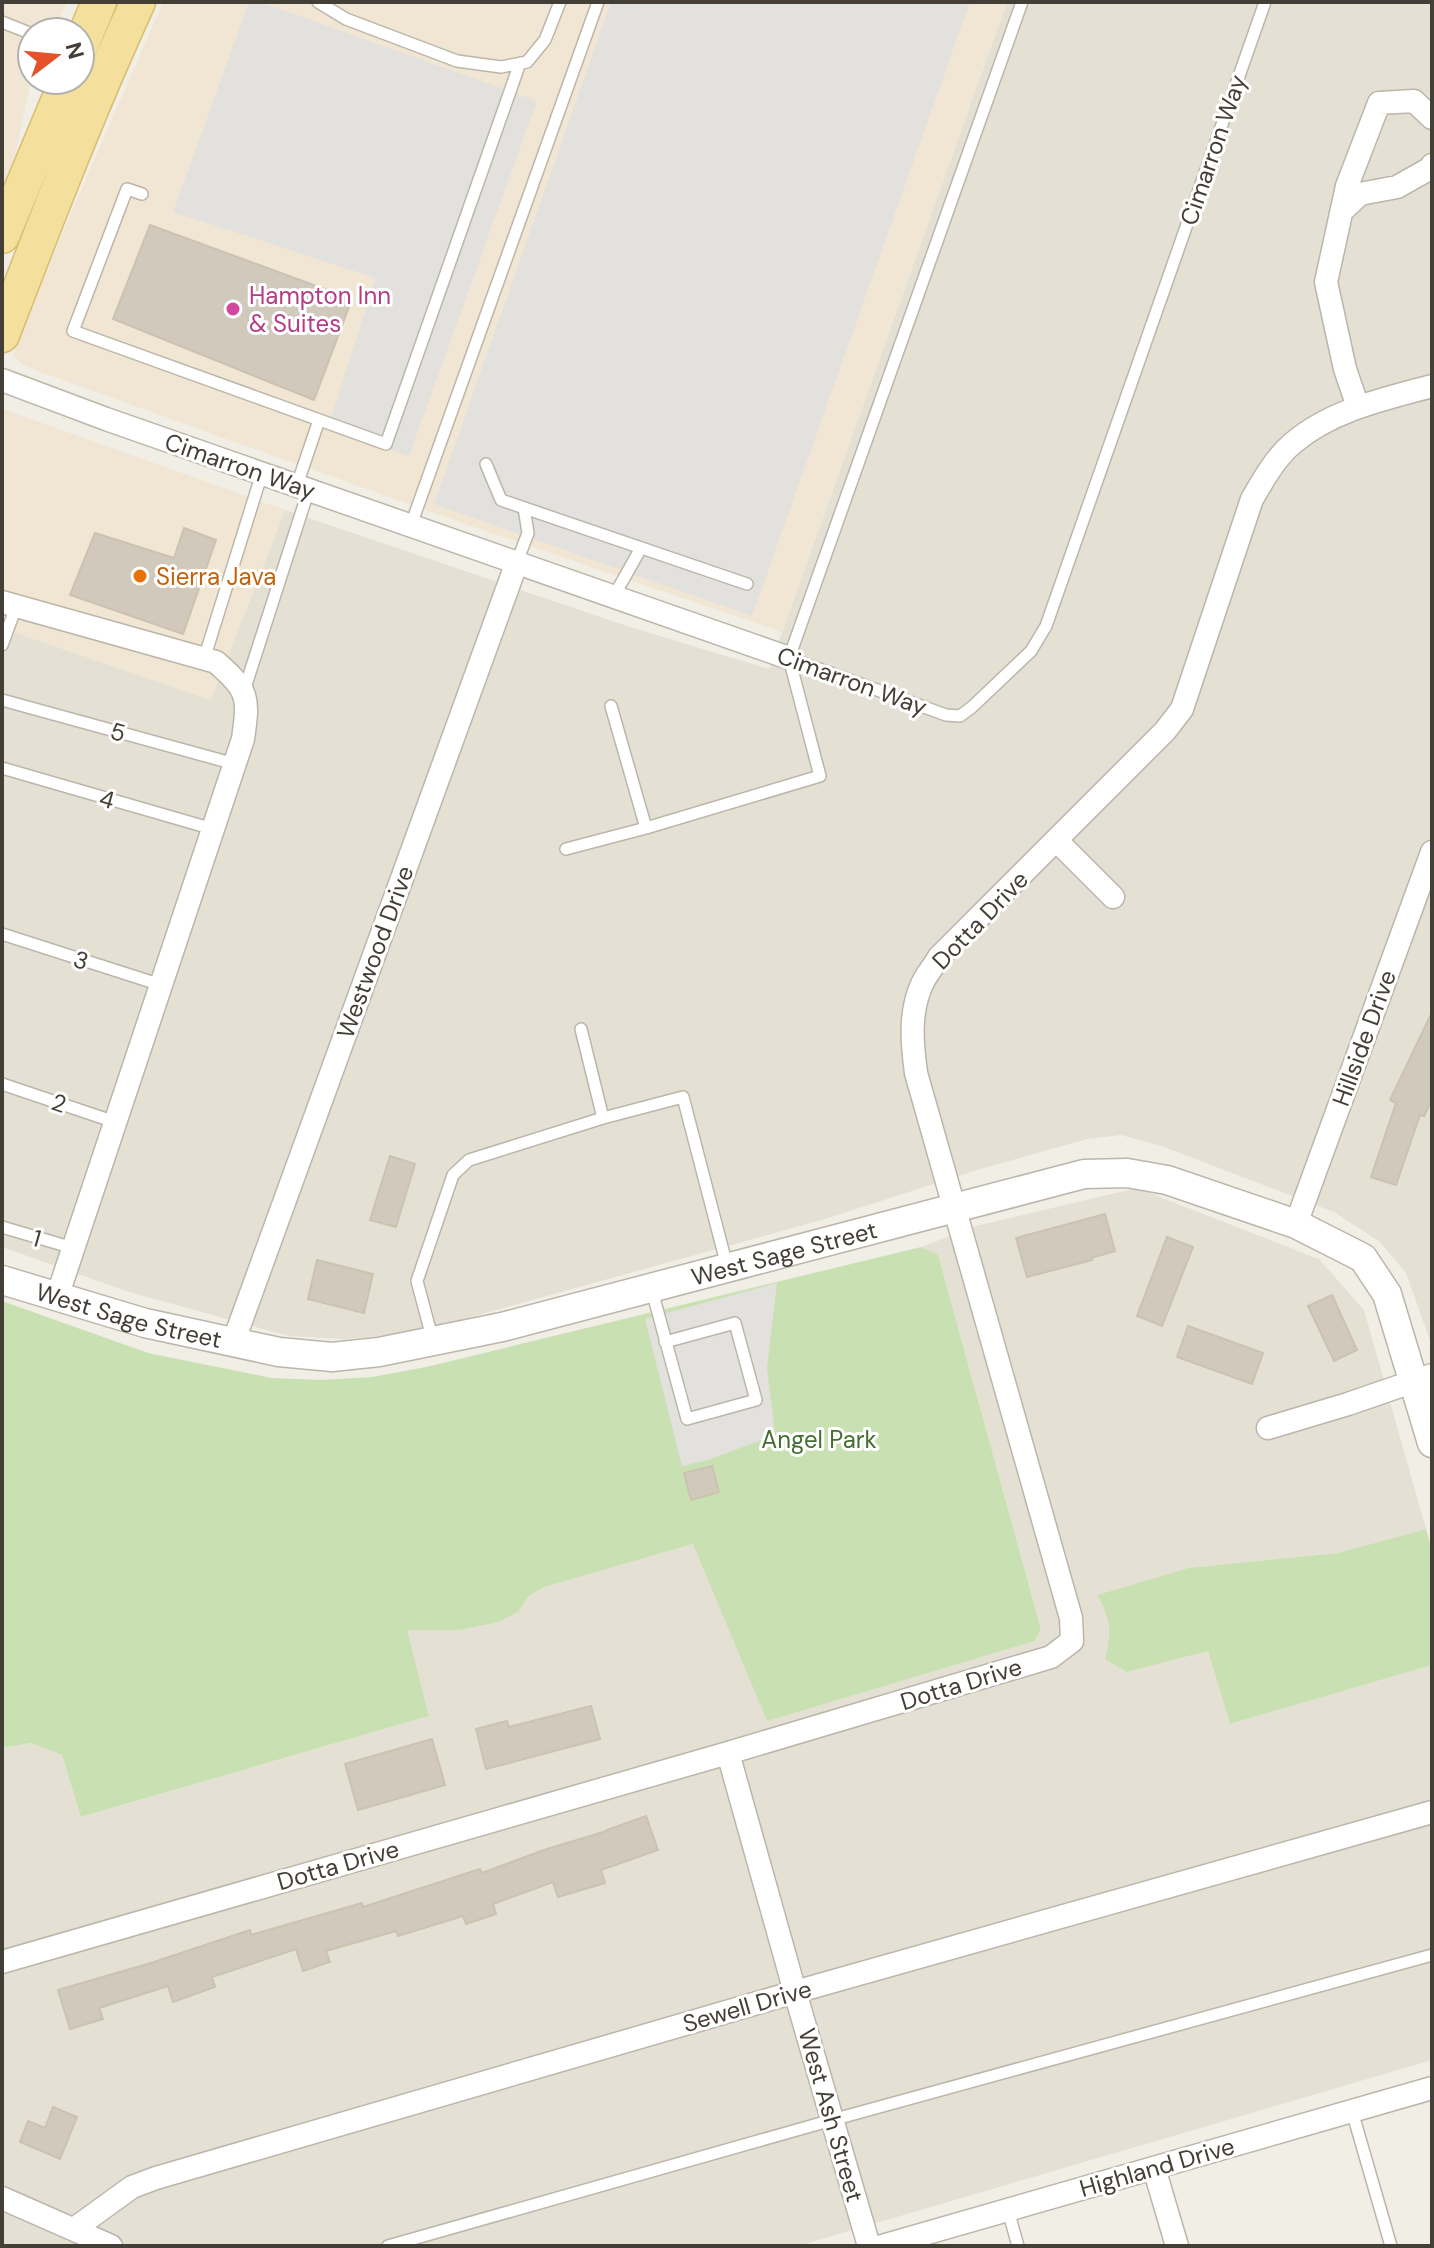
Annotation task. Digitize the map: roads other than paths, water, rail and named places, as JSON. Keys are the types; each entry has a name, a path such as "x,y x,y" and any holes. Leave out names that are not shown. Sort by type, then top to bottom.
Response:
{"main road":[{"path":"2,335 96,95 138,2"},
{"path":"2,236 60,96"}],"street":[{"path":"1358,407 1345,369 1326,282 1347,186 1379,103 1414,101 1432,118"},
{"path":"1342,211 1360,194 1397,187 1432,165"},
{"name":"Cimarron Way","path":"2,380 789,658"},
{"name":"Dotta Drive","path":"2,1962 1051,1657 1072,1641 1071,1618 916,1073 912,1045 913,1016 922,984 939,957 1165,731 1182,709 1252,499 1269,469 1292,443 1326,421 1358,407 1432,386"},
{"name":"Westwood Drive","path":"233,1343 517,562"},
{"path":"9,604 216,662 237,680 248,707 235,764 57,1297"},
{"path":"1057,841 1113,897"},
{"name":"Hillside Drive","path":"1296,1224 1432,852"},
{"name":"West Sage Street","path":"2,1280 145,1323 279,1352 332,1357 379,1352 502,1327 1084,1174 1127,1173 1167,1180 1296,1224 1363,1258 1387,1294 1423,1378 1432,1443"},
{"path":"1268,1428 1423,1378"},
{"name":"West Ash Street","path":"728,1753 869,2246"},
{"name":"Sewell Drive","path":"74,2229 132,2187 156,2178 795,1992 1432,1812"},
{"name":"Highland Drive","path":"882,2246 1432,2088"},
{"path":"1154,2168 1177,2246"},
{"path":"2,2198 111,2246"}],"lane":[{"path":"318,2 346,19 457,61 501,67 527,62 545,40 560,2"},
{"path":"411,525 598,2"},
{"path":"566,849 820,776 789,658 1022,2"},
{"name":"Cimarron Way","path":"789,658 946,715 960,716 1031,651 1046,626 1265,2"},
{"path":"142,194 127,189 73,331 386,444 520,63"},
{"path":"244,693 319,420"},
{"path":"486,464 501,500 747,584"},
{"path":"204,659 262,473"},
{"path":"517,562 528,533 524,508"},
{"path":"614,596 641,548"},
{"path":"2,645 9,604"},
{"name":"5","path":"2,700 235,764"},
{"path":"611,706 646,828"},
{"name":"4","path":"2,768 213,829"},
{"name":"3","path":"2,934 161,985"},
{"path":"581,1029 603,1118"},
{"name":"2","path":"2,1084 115,1122"},
{"path":"433,1342 417,1281 453,1175 469,1160 603,1118 683,1097 727,1266"},
{"name":"1","path":"2,1227 73,1248"},
{"path":"650,1287 665,1342 687,1419 756,1400 735,1323 665,1342"},
{"path":"388,2246 1432,1955"},
{"path":"1352,2111 1391,2246"},
{"path":"1008,2210 1018,2246"}],"place":[{"name":"Hampton Inn & Suites","path":"233,309"},
{"name":"Sierra Java","path":"140,576"}],"park label":[{"name":"Angel Park","path":"819,1439"}]}
